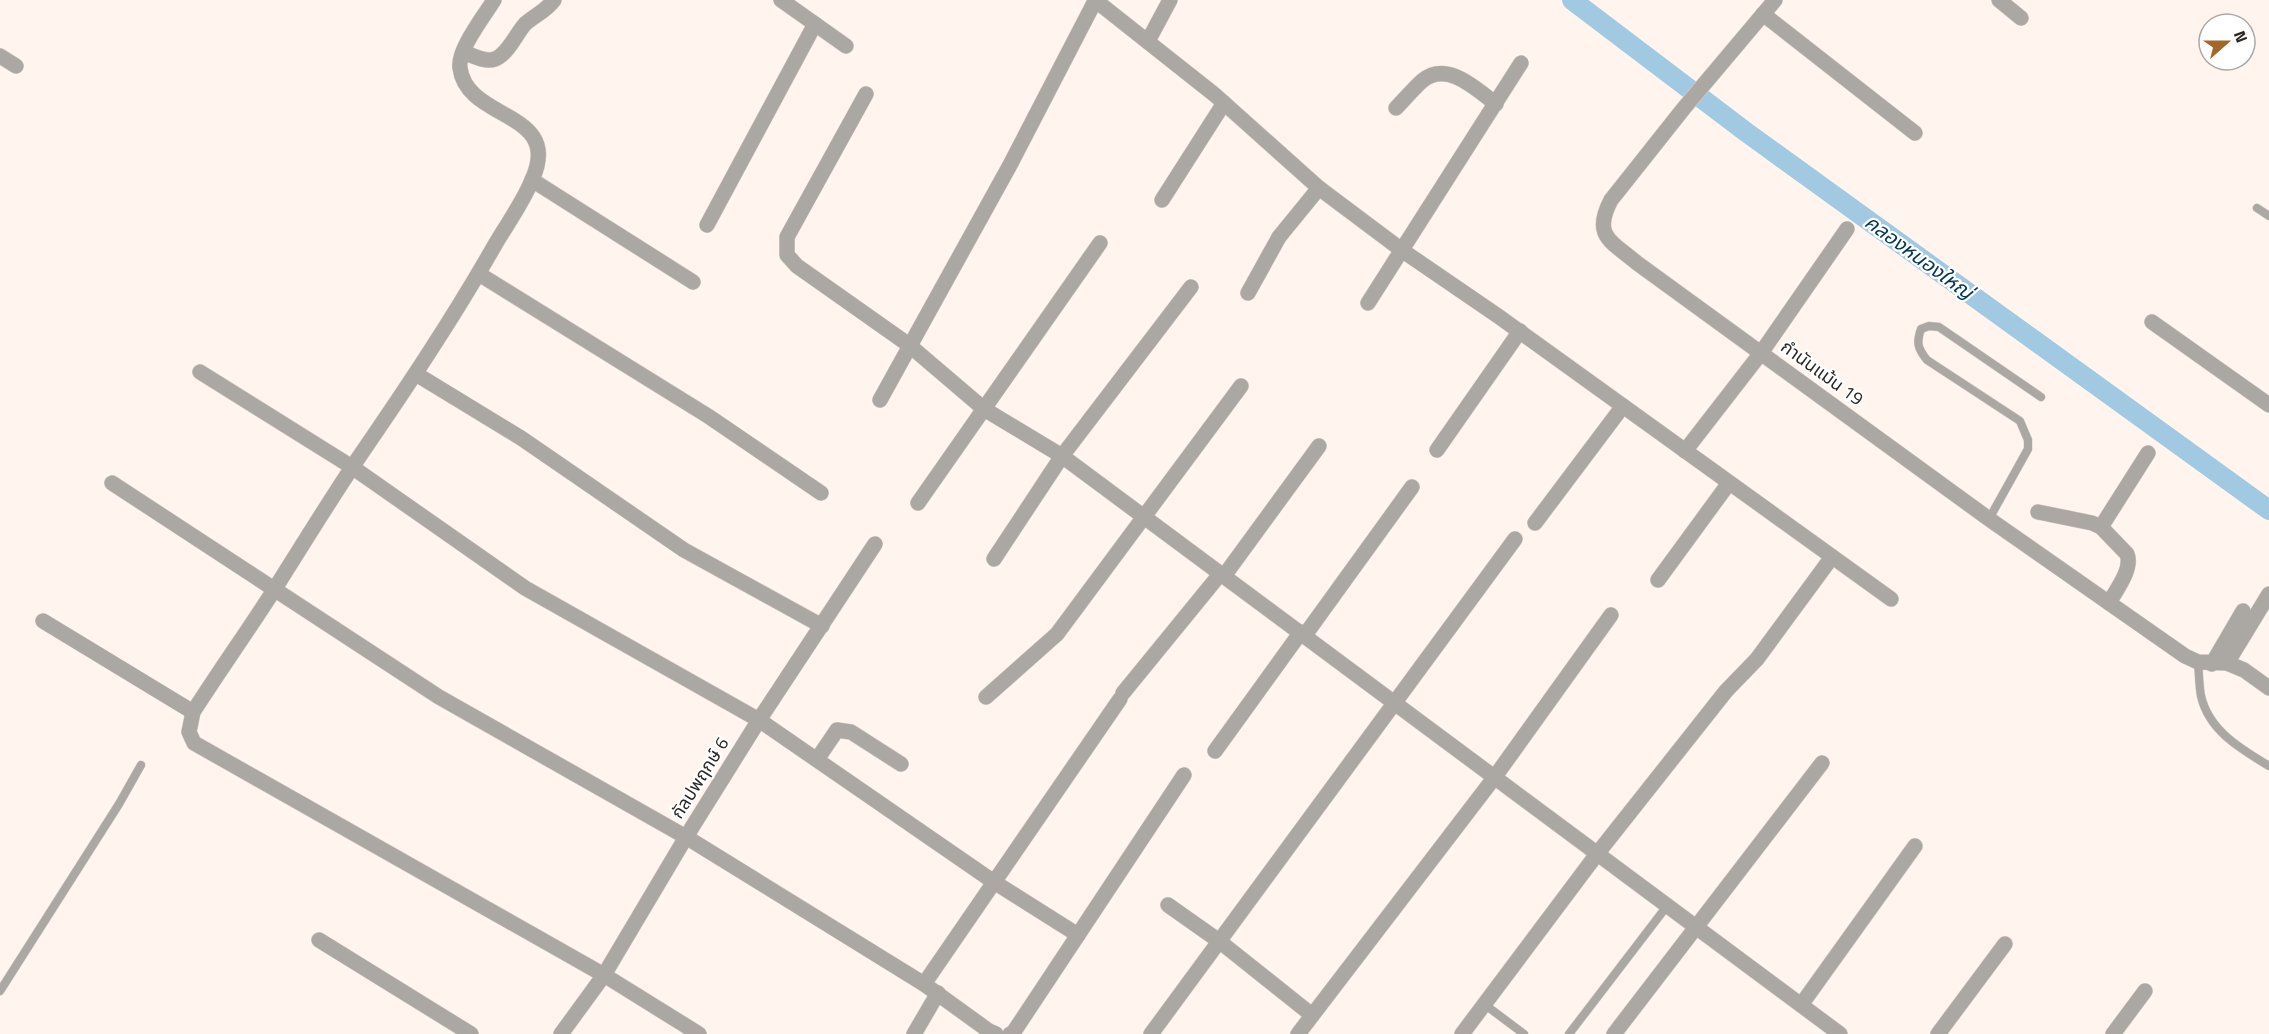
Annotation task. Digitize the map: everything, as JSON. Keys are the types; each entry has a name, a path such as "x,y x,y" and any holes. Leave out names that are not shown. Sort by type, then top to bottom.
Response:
{"street":[{"path":"494,0 463,52 460,68 467,84 482,100 531,132 539,146 539,159 532,180 479,274 416,374 352,466 274,590 193,712 189,732 194,743 604,975 699,1034"},
{"path":"463,52 487,60 495,59 501,55 527,22 543,13 554,0"},
{"path":"781,0 846,46"},
{"path":"880,400 1010,165 1095,0 1224,103 1319,188 1403,251 1520,331 1891,599"},
{"path":"1148,41 1170,0"},
{"name":"กำนันแม้น 19","path":"1774,0 1611,200 1603,216 1602,230 1637,263 1989,519 2185,656 2244,670 2269,688"},
{"path":"1999,0 2021,18"},
{"path":"1763,14 1915,133"},
{"path":"707,225 815,24"},
{"path":"0,56 16,66"},
{"path":"1368,303 1521,63"},
{"path":"1396,108 1424,80 1440,74 1453,75 1467,82 1496,104"},
{"path":"866,94 788,237 787,255 797,266 909,345 984,409 1062,456 1223,574 1840,1034"},
{"path":"1162,200 1224,103"},
{"path":"532,180 693,282"},
{"path":"1248,293 1279,237 1319,188"},
{"path":"1685,451 1761,353 1847,229"},
{"path":"918,503 1100,243"},
{"path":"479,274 708,416 821,493"},
{"path":"994,559 1062,456 1191,287"},
{"path":"2152,322 2269,405"},
{"path":"1437,450 1520,331"},
{"path":"200,372 352,466 525,588 759,720 818,758 994,882 1078,935"},
{"path":"416,374 521,438 684,550 822,626"},
{"path":"986,697 1057,634 1241,386"},
{"path":"1535,523 1623,406"},
{"path":"924,984 1121,696 1223,574 1319,446"},
{"path":"2101,527 2148,453"},
{"path":"112,483 439,697 686,837 924,984 996,1034"},
{"path":"1658,580 1729,483"},
{"path":"1215,751 1412,487"},
{"path":"2038,512 2092,523 2101,527 2127,554 2128,567 2109,603"},
{"path":"1151,1034 1515,539"},
{"name":"กัลปพฤกษ์ 6","path":"561,1034 604,975 759,720 875,544"},
{"path":"1462,1034 1597,854 1726,691 1757,659 1832,557"},
{"path":"2212,663 2269,594"},
{"path":"2212,663 2243,610"},
{"path":"1298,1034 1494,778 1611,615"},
{"path":"42,621 193,712"},
{"path":"818,758 837,730 842,730 851,732 901,764"},
{"path":"1614,1034 1822,763"},
{"path":"1010,1034 1013,1033 1184,775"},
{"path":"1801,1005 1915,846"},
{"path":"1168,905 1219,941 1312,1015"},
{"path":"319,940 471,1034"},
{"path":"1938,1034 2005,944"},
{"path":"2113,1034 2145,991"},
{"path":"914,1034 938,993"}],"lane":[{"path":"2257,208 2269,216"},
{"path":"1989,519 2028,448 2028,440 2020,421 1927,360 1919,349 1917,339 1921,329 1929,326 1939,327 2041,397"},
{"path":"2212,663 2202,697 2208,713 2221,732 2238,748 2269,766"},
{"path":"0,991 119,804 141,765"},
{"path":"1569,1034 1667,906"},
{"path":"1484,1004 1524,1034"}],"waterway":[{"name":"คลองหนองใหญ่","path":"1572,0 1746,132 2269,510"}]}
